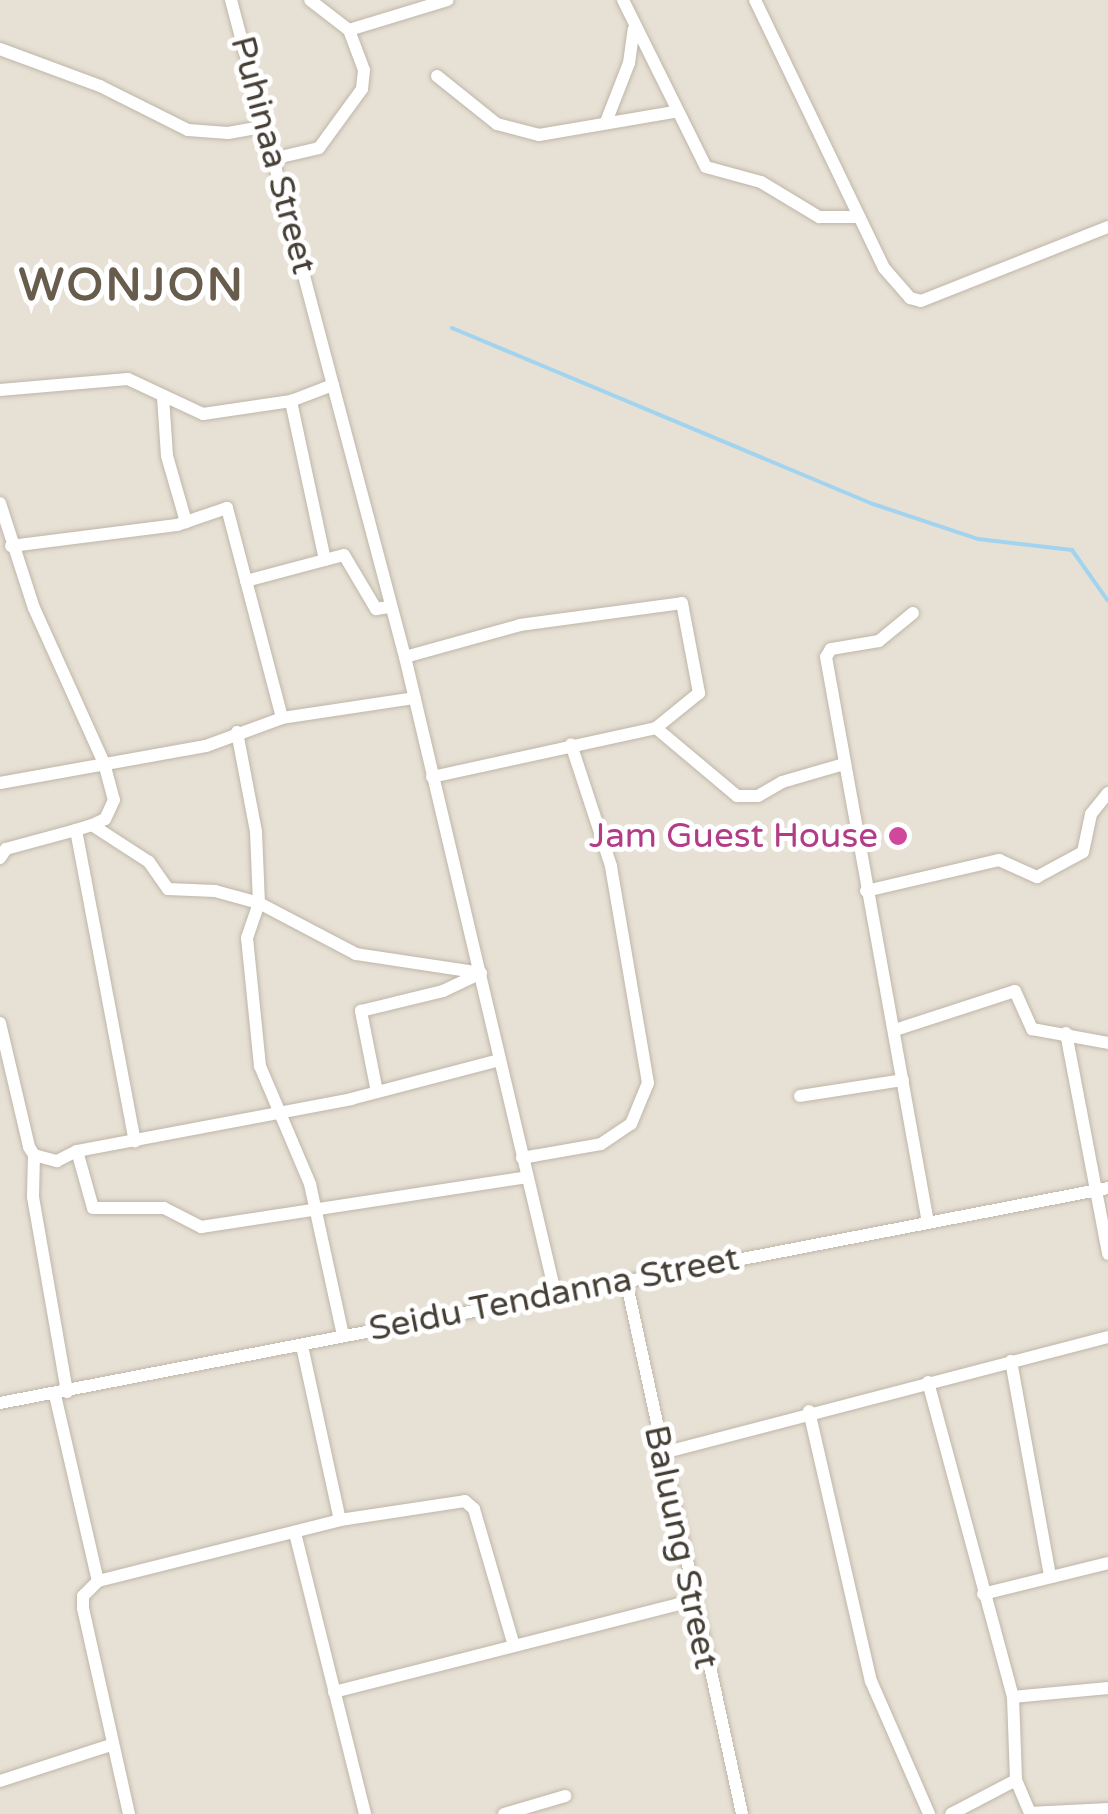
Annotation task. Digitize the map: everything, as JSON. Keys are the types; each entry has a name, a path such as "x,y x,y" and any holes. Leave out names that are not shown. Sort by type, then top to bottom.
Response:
{"street":[{"name":"Puhinaa Street","path":"232,0 405,657 555,1292"},
{"path":"272,159 319,148 362,89 364,70 350,30 310,0"},
{"path":"350,30 448,0"},
{"path":"623,0 674,112 706,167 761,182 819,218 859,217"},
{"path":"755,0 884,268 910,298 921,301 1108,227"},
{"path":"606,122 629,63 634,27"},
{"path":"0,49 100,86 188,130 228,134 263,127"},
{"path":"438,76 506,128 539,135 674,112"},
{"path":"0,390 128,379 203,414 291,400 333,385"},
{"path":"163,397 167,456 186,522"},
{"path":"291,400 324,560"},
{"path":"0,503 11,546 104,764 114,800 106,819 6,849 0,858"},
{"path":"11,546 186,522 228,508 282,718"},
{"path":"246,581 344,556 376,609 389,607"},
{"path":"405,657 520,625 682,604 699,693 656,728 432,777"},
{"path":"913,613 879,642 832,649 826,657 840,765 895,1030 928,1222"},
{"path":"0,783 206,746 282,718 414,698"},
{"path":"656,728 736,796 758,796 782,782 840,765"},
{"path":"236,732 256,832 259,904 247,938 260,1066 282,1111 316,1206 343,1335"},
{"path":"522,1158 601,1144 631,1124 648,1084 611,866 571,744"},
{"path":"866,891 999,860 1036,877 1083,852 1091,814 1108,793"},
{"path":"92,825 150,862 168,890 215,891 259,904 356,954 481,973"},
{"path":"76,830 135,1141"},
{"path":"378,1092 361,1011 443,991 481,973"},
{"path":"895,1030 1015,991 1032,1029 1108,1043"},
{"path":"0,1023 34,1156 33,1197 61,1393 98,1581"},
{"path":"1066,1033 1101,1189 1108,1254"},
{"path":"34,1156 56,1161 77,1151 378,1092 500,1060"},
{"path":"800,1096 903,1080"},
{"path":"77,1151 93,1208 164,1208 201,1226 527,1176"},
{"name":"Seidu Tendanna Street","path":"0,1403 302,1346 555,1292 1101,1189"},
{"name":"Baluung Street","path":"626,1280 691,1601 742,1814"},
{"path":"660,1454 810,1411 1108,1338"},
{"path":"302,1346 340,1520"},
{"path":"1011,1361 1050,1576"},
{"path":"928,1382 982,1594 1013,1696 1016,1780 1030,1813 1108,1809"},
{"path":"810,1411 871,1681 928,1814"},
{"path":"129,1814 111,1746 84,1608 83,1596 98,1581 340,1520 466,1501 494,1570 513,1642"},
{"path":"295,1533 364,1814"},
{"path":"982,1594 1108,1563"},
{"path":"334,1692 513,1642 691,1601"},
{"path":"1013,1696 1108,1688"},
{"path":"0,1781 111,1746"},
{"path":"950,1814 1016,1780"},
{"path":"504,1814 565,1796"}],"shaded area":[{"path":"0,0 1108,0 1108,1814 0,1814"}],"waterway":[{"path":"452,328 873,504 978,539 1072,550 1108,601"}],"place":[{"name":"Jam Guest House","path":"898,836"}],"district":[{"name":"WONJON","path":"132,287"}]}
